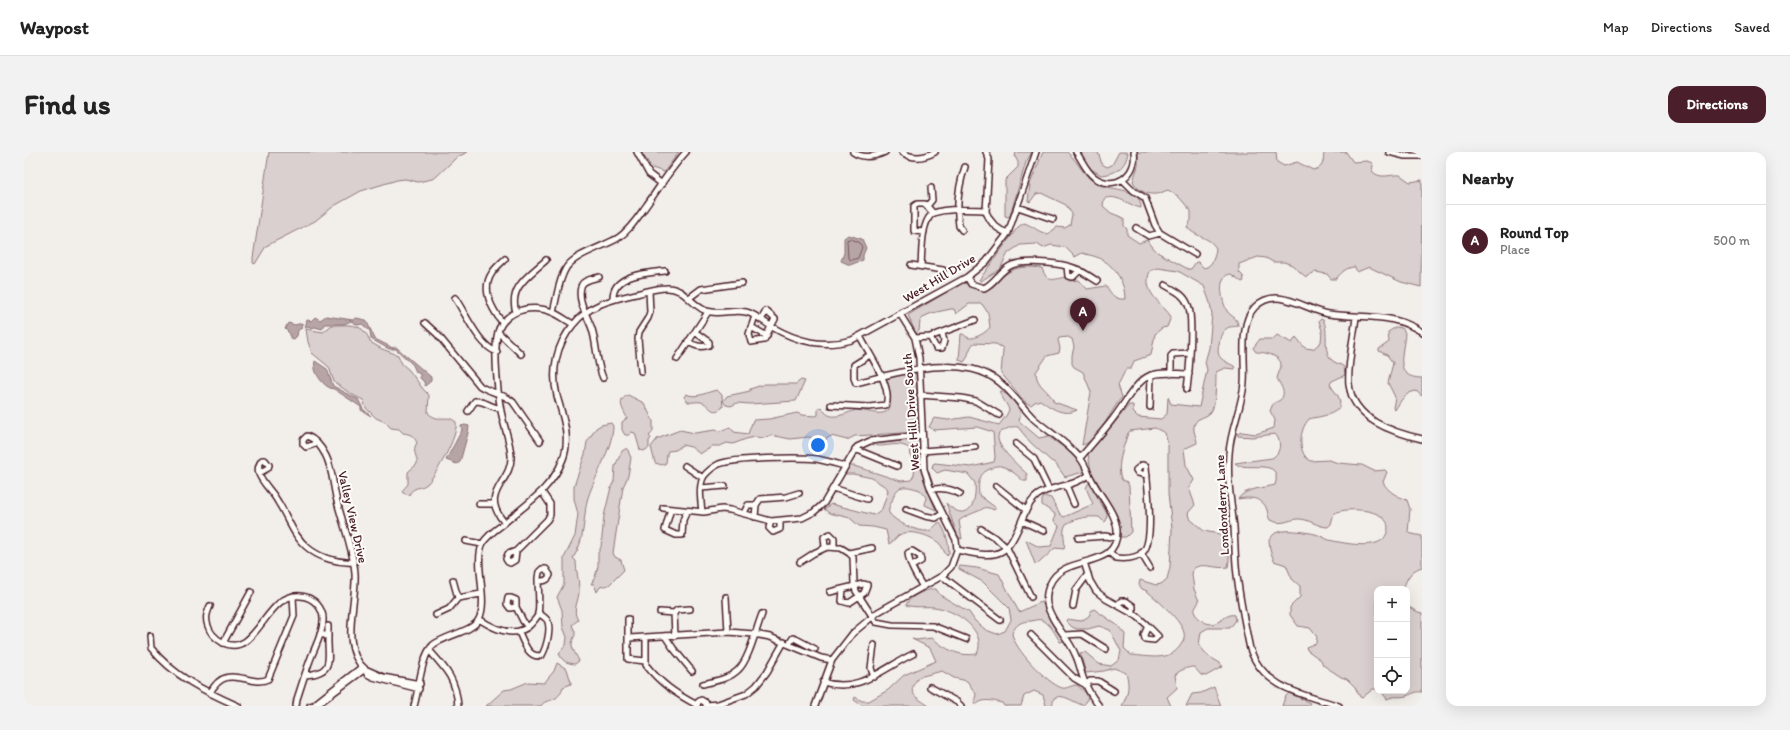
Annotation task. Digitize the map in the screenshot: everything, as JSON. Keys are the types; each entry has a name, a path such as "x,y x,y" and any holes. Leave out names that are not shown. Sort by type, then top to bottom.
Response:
{"street":[{"path":"637,152 649,174 662,184"},
{"path":"553,312 560,281 566,267 576,259 606,245 624,234 686,152"},
{"path":"852,152 858,156 885,152"},
{"path":"902,152 908,156 923,158 935,152"},
{"path":"986,152 989,159 986,210 988,218 1001,231 1008,233"},
{"name":"West Hill Drive","path":"755,316 790,337 812,342 840,343 860,336 967,277 986,262 1008,233 1036,152"},
{"path":"1076,152 1094,177 1106,183 1122,180 1133,168 1134,152"},
{"path":"1389,152 1405,156 1422,156"},
{"path":"962,230 959,226 957,210 959,186 965,166"},
{"path":"1122,180 1134,191 1145,198 1160,233 1194,254"},
{"path":"927,206 932,200 931,188"},
{"path":"924,232 914,231 914,206 917,204 927,206 933,214"},
{"path":"1018,207 1053,219"},
{"path":"921,266 924,232 927,221 933,214 957,210 986,210"},
{"path":"1136,228 1150,236 1160,233"},
{"path":"502,322 490,303 488,287 492,272 505,259"},
{"path":"516,312 514,306 515,292 520,285 546,260"},
{"path":"967,277 972,284 984,288 992,283 1004,270 1013,264 1039,263 1067,266 1080,270 1097,281"},
{"path":"910,265 943,270"},
{"path":"1067,266 1068,276 1073,277 1080,270"},
{"path":"614,299 617,285 621,282 646,273 665,271"},
{"path":"599,277 583,283 581,287 581,298 593,336 598,364 603,378"},
{"path":"689,298 702,289 742,283"},
{"path":"1165,285 1178,292 1189,306 1191,322 1189,374 1186,389"},
{"path":"414,706 425,660 429,650 438,642 471,627 479,619 481,594 480,556 482,544 504,522 542,492 558,470 567,447 566,424 555,387 554,370 561,343 573,324 585,312 599,304 649,291 671,288 677,290 703,310 708,312 747,312 755,316 749,334 749,340 751,342 764,340 775,319 766,311 761,320"},
{"path":"641,371 638,339 639,332 650,312 649,291"},
{"path":"455,298 482,342 491,350 497,352"},
{"name":"Londonderry Lane","path":"1339,706 1280,685 1261,670 1254,661 1250,650 1237,573 1229,453 1231,439 1243,394 1245,369 1245,331 1249,316 1255,307 1265,301 1282,298 1327,314 1356,317 1392,318 1411,325 1422,332"},
{"path":"504,522 494,504 497,488 509,468 512,459 500,408 497,352 498,332 502,322 516,312 531,309 553,312 573,324"},
{"path":"677,359 708,312"},
{"name":"West Hill Drive South","path":"900,314 915,338 920,368 922,452 924,469 931,490 956,540 957,550"},
{"path":"1356,317 1349,383 1355,403 1367,417 1374,422 1422,439"},
{"path":"915,338 930,337 974,320"},
{"path":"424,323 437,334 480,386 490,392 508,397 513,402 540,441"},
{"path":"751,327 767,336"},
{"path":"498,332 521,354"},
{"path":"688,341 693,345 706,347 709,345 707,339 695,332"},
{"path":"930,337 936,348 942,348 944,341 942,333"},
{"path":"831,405 869,407 886,405 887,396 881,376 860,336"},
{"path":"1171,374 1171,356 1173,354 1189,353"},
{"path":"870,355 854,365 854,378 856,382 920,368 964,368 987,374 1007,387 1034,419 1068,445 1080,458 1114,520 1117,529 1116,538 1109,552 1100,558 1071,565 1061,570 1048,588 1046,603 1076,654 1086,686 1098,706"},
{"path":"1080,458 1113,420 1139,383 1151,375 1189,374"},
{"path":"1150,407 1151,375"},
{"path":"920,395 961,398 976,401 999,415"},
{"path":"468,411 475,401 479,400 496,408 500,408"},
{"path":"663,508 702,512 722,509 744,513 771,521 802,518 814,512 824,503 844,466 862,443 922,435"},
{"name":"Valley View Drive","path":"316,443 321,447 326,456 352,550 355,588 350,639 355,655 364,668"},
{"path":"1016,444 1034,459 1049,490"},
{"path":"922,452 975,448"},
{"path":"855,450 897,466"},
{"path":"702,512 701,488 703,478 710,469 730,461 793,458 816,459 844,466"},
{"path":"685,466 703,478"},
{"path":"259,473 279,502 295,532 308,549 338,562 353,562"},
{"path":"815,706 832,660 852,633 872,616 942,576 951,567 957,550 975,554 990,555 1007,548 1014,540 1026,510 1038,494 1075,483 1089,475"},
{"path":"1109,552 1116,558 1120,559 1134,557 1141,553 1147,545 1149,537 1147,475"},
{"path":"1066,485 1074,504"},
{"path":"701,488 725,486"},
{"path":"996,486 1026,510"},
{"path":"833,488 867,499"},
{"path":"931,490 940,488 960,494"},
{"path":"516,552 550,516 550,504 542,492"},
{"path":"754,517 756,504 760,499 786,497 799,493"},
{"path":"479,504 494,504"},
{"path":"744,513 748,504 756,504"},
{"path":"906,509 925,516 936,518 942,514"},
{"path":"672,510 670,512 665,530 676,535 682,535 683,520 687,511"},
{"path":"771,521 769,528 773,532 780,529 780,521"},
{"path":"1022,521 1044,531"},
{"path":"981,528 1007,548 1031,597"},
{"path":"825,547 824,537 830,534 834,538 834,547"},
{"path":"1078,538 1105,536 1116,538"},
{"path":"466,541 482,544"},
{"path":"800,562 825,547 842,548 852,557 854,564 855,587 859,597 879,624 933,626 966,639"},
{"path":"849,553 872,548"},
{"path":"1141,553 1150,568"},
{"path":"1084,562 1090,581 1096,592 1133,614 1148,626"},
{"path":"912,566 922,587"},
{"path":"1073,606 1076,590 1088,574"},
{"path":"942,576 1000,620"},
{"path":"453,580 458,598"},
{"path":"479,619 504,631 519,632 528,627 534,622 538,614 538,581"},
{"path":"830,592 863,584 867,585 866,591 849,603 844,602 843,589"},
{"path":"223,643 251,592"},
{"path":"436,615 448,609 458,598 481,594"},
{"path":"210,693 215,685 222,679 236,677 261,681 268,680 294,616 293,596"},
{"path":"210,606 206,614 207,624 212,634 223,643 236,644 244,642 252,636 280,600 293,596 306,597 318,604 323,621 296,706"},
{"path":"726,597 728,632"},
{"path":"1117,605 1121,601 1126,601 1133,606 1133,614"},
{"path":"516,607 523,621 528,627"},
{"path":"660,612 674,613 677,610 690,609"},
{"path":"674,613 675,636"},
{"path":"519,632 530,652 534,656 542,655 546,644 549,627 546,619 538,614"},
{"path":"703,684 720,680 738,670 744,662 762,614"},
{"path":"628,619 628,659 645,661"},
{"path":"305,675 314,674 328,667 328,626"},
{"path":"629,638 728,632 754,634 770,637 821,658 832,660"},
{"path":"320,634 328,636"},
{"path":"1032,635 1074,678 1086,686"},
{"path":"1065,635 1085,635 1106,649"},
{"path":"150,636 151,648 174,671 210,693 238,706"},
{"path":"665,636 692,671"},
{"path":"646,637 646,665 663,684 675,694 697,706 698,702 701,700 704,701 707,706 718,704 746,694 756,686 767,672 784,642"},
{"path":"789,644 793,638 815,649"},
{"path":"874,645 871,668 874,677"},
{"path":"429,650 450,674 457,698 457,706"},
{"path":"823,682 832,685 846,685 874,677 893,663 913,654"},
{"path":"310,706 318,704 364,668 383,677 419,687"},
{"path":"1086,686 1090,681 1098,681 1114,691"},
{"path":"930,688 957,702 961,706"}],"shaded area":[{"path":"269,152 468,152 457,157 432,179 418,182 405,179 397,180 361,191 334,206 315,221 266,246 255,264 253,263 253,258"},
{"path":"641,152 679,152 664,172 652,168"},
{"path":"1016,152 1032,152 1026,162 1010,216 1008,217 1005,216 1005,180 1018,167 1018,162 1015,157"},
{"path":"1043,152 1067,152 1085,174 1094,182 1105,187 1132,193 1137,197 1140,201 1141,208 1113,198 1104,199 1103,206 1111,213 1124,218 1124,226 1127,229 1127,235 1139,243 1147,240 1157,252 1188,269 1191,269 1196,262 1204,268 1210,265 1216,248 1210,241 1194,233 1187,227 1191,220 1191,211 1178,196 1168,190 1158,194 1149,194 1137,187 1133,181 1138,166 1138,152 1276,152 1277,162 1284,166 1297,162 1313,170 1321,166 1324,152 1346,152 1353,162 1367,161 1372,163 1372,171 1375,174 1382,176 1400,175 1410,182 1422,180 1421,287 1401,282 1369,267 1357,272 1355,267 1346,269 1336,279 1331,279 1327,274 1315,272 1306,277 1292,265 1284,262 1273,262 1266,258 1258,257 1239,264 1239,272 1243,276 1244,281 1242,282 1231,274 1223,279 1223,302 1227,311 1236,319 1238,326 1229,327 1224,331 1221,335 1218,350 1220,357 1234,366 1235,369 1225,368 1216,372 1215,394 1212,410 1208,415 1196,421 1194,431 1197,443 1184,449 1186,465 1194,480 1189,488 1195,505 1188,513 1189,518 1204,531 1224,535 1229,550 1228,567 1201,566 1193,569 1192,575 1194,589 1199,601 1194,612 1200,619 1211,624 1231,615 1235,615 1236,620 1230,628 1208,628 1201,632 1199,645 1208,656 1220,663 1222,667 1206,676 1201,675 1194,667 1184,669 1177,673 1175,675 1177,688 1167,697 1171,706 1122,706 1128,690 1126,673 1114,668 1086,673 1080,653 1085,652 1099,664 1111,666 1119,660 1121,651 1110,630 1099,626 1088,629 1077,629 1072,627 1066,621 1067,619 1081,621 1089,616 1091,611 1094,609 1117,625 1125,634 1124,648 1131,655 1151,657 1164,656 1175,651 1184,640 1184,633 1181,626 1157,600 1139,585 1140,580 1156,585 1161,584 1167,579 1170,567 1172,529 1168,493 1168,445 1165,433 1155,428 1130,431 1128,433 1119,469 1122,480 1127,482 1129,486 1131,532 1126,537 1120,537 1117,515 1091,471 1088,454 1129,405 1133,405 1133,412 1138,417 1161,419 1167,414 1168,397 1171,404 1199,407 1207,370 1205,362 1209,348 1212,314 1204,286 1178,271 1158,268 1150,271 1148,284 1150,290 1171,317 1167,327 1162,328 1155,334 1151,355 1134,361 1131,369 1126,369 1118,385 1122,397 1094,438 1088,443 1082,445 1091,392 1083,372 1074,367 1072,364 1074,347 1072,339 1068,337 1059,338 1059,353 1047,356 1036,372 1038,381 1050,394 1054,402 1077,410 1067,413 1053,409 1040,400 1031,405 1026,403 1001,373 1003,348 996,344 974,343 964,362 959,360 961,334 969,338 974,337 984,333 990,327 988,313 982,304 969,304 956,314 954,309 951,309 925,316 920,321 919,331 916,334 908,315 962,283 979,289 989,289 1010,271 1025,267 1042,268 1046,276 1050,279 1065,277 1069,281 1079,280 1087,289 1106,286 1118,299 1125,299 1125,293 1119,276 1108,263 1082,253 1075,257 1065,247 1051,245 1043,248 1037,244 1020,245 1008,253 1000,269 981,281 979,280 1018,227 1024,223 1048,234 1057,227 1065,228 1070,225 1072,214 1066,205 1041,193 1036,194 1030,202 1028,201 1030,184"},
{"path":"1078,152 1098,152 1102,164 1107,167 1112,165 1119,152 1128,152 1125,162 1119,169 1115,172 1101,175 1091,169"},
{"path":"1321,319 1323,320 1325,325 1326,347 1329,357 1344,367 1345,375 1332,381 1330,384 1339,398 1340,404 1338,408 1325,416 1309,419 1303,429 1301,435 1301,447 1303,452 1310,461 1329,460 1338,463 1362,465 1374,471 1385,470 1387,472 1383,482 1387,488 1393,493 1407,500 1410,509 1408,533 1422,536 1422,567 1415,570 1410,575 1404,586 1374,586 1374,689 1362,698 1355,687 1347,679 1341,677 1323,665 1321,660 1307,650 1306,647 1316,643 1317,637 1310,628 1298,626 1290,615 1290,607 1300,597 1300,586 1292,579 1286,565 1274,561 1270,550 1269,540 1277,532 1291,531 1315,534 1329,540 1343,543 1360,545 1376,543 1382,540 1386,535 1388,526 1385,520 1379,515 1370,512 1350,510 1334,513 1331,524 1328,527 1320,526 1301,519 1278,523 1270,520 1265,506 1259,500 1251,498 1238,499 1241,495 1255,489 1275,485 1276,476 1274,471 1269,468 1246,467 1235,463 1272,458 1275,456 1280,447 1279,440 1275,434 1252,437 1238,436 1237,434 1242,432 1256,434 1274,428 1275,420 1270,411 1273,405 1280,400 1283,394 1277,378 1281,367 1280,362 1275,356 1256,352 1253,348 1260,339 1273,339 1277,335 1292,343 1296,337 1305,348 1313,349 1321,342 1322,331 1319,321"},
{"path":"332,325 350,325 360,328 364,331 370,342 382,349 398,355 402,364 409,370 429,395 428,413 436,418 449,418 456,422 456,428 451,445 436,472 425,486 413,490 409,495 403,493 402,491 408,484 408,472 417,464 415,446 417,443 415,439 410,435 403,433 399,429 391,428 385,422 376,418 366,408 363,400 351,394 334,382 329,367 312,353 308,342 306,329 323,332"},
{"path":"1396,327 1402,328 1405,333 1402,356 1403,369 1407,374 1413,377 1422,378 1422,396 1416,391 1408,394 1403,398 1395,410 1393,408 1395,397 1388,383 1393,363 1387,355 1379,351 1379,349 1389,342 1388,332"},
{"path":"916,372 919,430 917,432 855,436 847,440 831,436 822,442 809,437 790,439 771,435 764,438 755,437 746,439 733,444 727,443 720,446 711,446 709,449 700,454 691,447 682,445 676,450 668,451 666,463 662,465 655,463 651,447 657,439 680,430 695,433 715,430 720,431 730,427 734,432 748,434 753,420 769,419 797,413 816,416 818,415 818,409 821,407 828,415 832,416 857,410 883,413 888,410 890,406 890,395 884,378"},
{"path":"801,380 805,381 796,401 750,404 737,403 731,406 726,405 723,401 727,396 750,391 750,389 765,384 796,384"},
{"path":"717,390 722,395 723,407 716,411 701,402 688,402 684,397 686,394 694,396"},
{"path":"1000,391 1010,396 1021,412 1019,421 1039,438 1048,436 1070,452 1079,461 1083,472 1065,477 1055,463 1030,442 1018,427 1006,429 999,435 998,440 1006,452 1027,474 1027,481 1023,481 1011,470 999,466 996,466 983,473 979,483 979,495 996,508 994,510 984,508 959,521 962,539 958,537 946,503 953,509 960,512 965,512 972,505 975,483 968,474 945,470 937,473 932,468 933,464 971,467 994,462 993,432 977,427 934,430 929,427 934,418 948,420 969,417 999,425 1009,410"},
{"path":"628,395 644,403 653,421 653,432 649,436 651,438 649,441 649,448 643,451 640,450 635,433 631,432 630,435 625,435 622,430 622,422 627,418 621,403 624,397"},
{"path":"611,423 613,426 610,444 587,501 582,538 573,558 576,561 579,593 575,612 578,620 572,625 575,634 572,646 579,661 572,664 563,660 559,653 566,645 567,637 563,627 562,610 557,597 564,584 564,558 575,536 578,514 574,499 574,486 585,454 587,442 596,428 601,425"},
{"path":"919,440 924,476 936,510 925,505 926,497 920,490 910,487 902,487 896,491 894,495 889,507 889,513 901,523 923,531 928,531 940,523 948,542 949,553 947,556 939,543 925,535 903,533 889,544 886,530 859,526 850,518 829,513 824,509 831,504 874,515 882,509 888,491 887,488 872,478 846,474 846,471 849,466 854,466 901,481 911,480 914,475 915,465 911,457 910,449 900,445 877,446 873,444"},
{"path":"627,448 631,458 628,476 623,487 613,553 615,557 621,560 624,570 609,585 600,587 597,592 594,584 591,584 598,566 598,553 601,547 604,516 611,487 614,481 615,466 622,451"},
{"path":"1090,483 1107,514 1106,521 1104,522 1099,517 1090,517 1074,520 1066,524 1064,530 1064,549 1055,548 1039,563 1035,564 1026,540 1039,547 1051,546 1059,526 1054,521 1055,514 1042,505 1044,496 1051,498 1060,514 1064,517 1093,504 1086,488"},
{"path":"960,566 977,568 999,574 1019,612 1041,602 1043,603 1049,617 1065,641 1060,642 1050,626 1042,620 1025,621 1020,623 1012,633 1014,639 1024,656 1048,679 1062,688 1077,685 1087,694 1085,703 1082,705 1064,697 1057,697 1054,698 1052,706 1046,706 1043,695 1034,691 1024,696 1021,706 1004,706 1002,703 989,700 977,704 974,703 976,694 967,681 954,678 942,671 919,677 913,687 912,691 914,694 929,706 863,706 854,700 855,697 862,701 869,701 888,690 904,675 936,661 930,648 912,639 932,638 942,646 958,653 970,655 977,654 979,645 978,637 974,629 959,616 934,607 906,605 910,599 919,594 928,590 936,589 940,595 969,612 975,621 986,630 997,634 1005,631 1011,620 1009,608 983,582 959,569"},
{"path":"1410,608 1422,613 1422,692 1387,699 1383,694 1410,694"},
{"path":"557,663 567,669 571,684 563,687 556,698 544,703 541,706 486,706 504,690 511,689 528,682 544,683 554,671"},
{"path":"1214,687 1221,706 1186,706 1192,694 1201,693"},
{"path":"1289,693 1310,703 1308,706 1282,706 1285,697"}],"water":[{"path":"848,235 862,239 866,248 863,255 863,260 850,265 841,261 844,253 844,238"},
{"path":"326,316 353,320 356,318 366,320 375,339 391,348 396,347 431,377 431,381 425,386 424,382 420,378 420,374 416,372 413,365 396,349 389,349 371,339 370,331 362,324 358,325 351,321 344,324 324,324 322,329 315,327 311,328 309,326 305,328 307,320 311,321 315,317 320,320"},
{"path":"288,323 295,325 302,323 302,328 298,330 297,336 294,339 290,338 290,334 285,329"},
{"path":"315,361 327,369 333,386 358,399 363,409 371,416 361,410 361,407 334,389 326,386 315,370"},
{"path":"461,426 469,426 460,462 457,464 446,460 462,430"}],"place":[{"name":"Round Top","path":"1083,331"}]}
